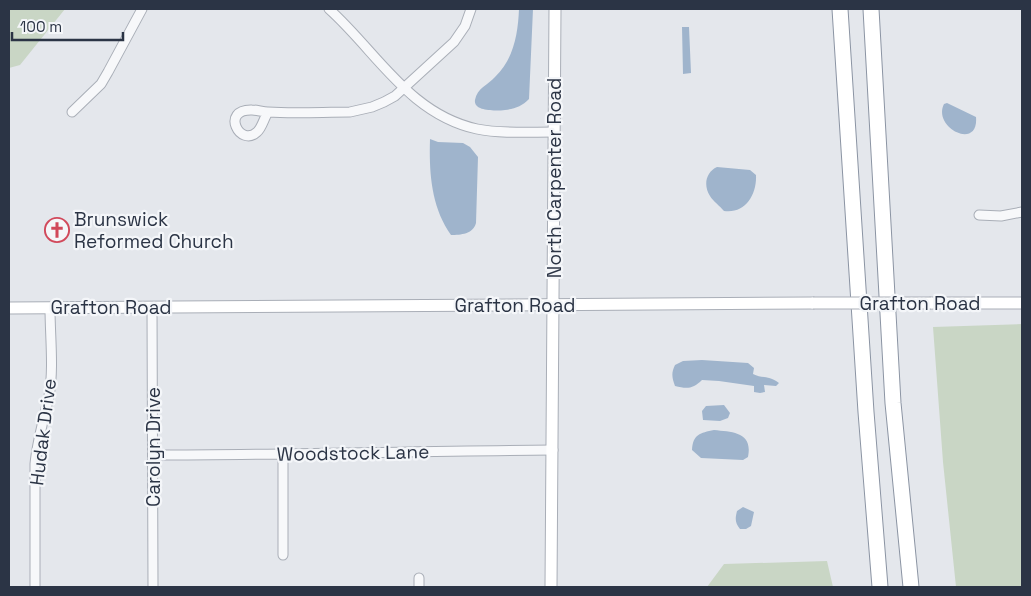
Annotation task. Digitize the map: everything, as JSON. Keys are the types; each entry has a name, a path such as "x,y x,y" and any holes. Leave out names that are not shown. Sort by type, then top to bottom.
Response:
{"highway":[{"path":"840,9 866,412 880,587"},
{"path":"871,9 892,403 911,587"}],"street":[{"path":"72,112 101,84 142,9"},
{"path":"328,9 342,21 404,88 443,118 478,129 554,132"},
{"path":"268,112 350,112 384,102 404,88 458,36 471,9"},
{"name":"North Carpenter Road","path":"551,587 555,9"},
{"path":"979,214 1001,216 1022,212"},
{"name":"Grafton Road","path":"9,308 1022,302"},
{"name":"Carolyn Drive","path":"152,307 152,587"},
{"name":"Hudak Drive","path":"35,587 35,464 51,377 50,308"},
{"name":"Woodstock Lane","path":"153,455 283,455 553,450"},
{"path":"282,555 283,455"}],"green space":[{"path":"9,9 65,9 20,65 9,68"},
{"path":"1022,324 1022,587 956,587 943,462 933,327"},
{"path":"827,561 833,587 707,587 724,564"}],"water":[{"path":"519,9 533,9 529,99 512,109 497,111 482,109 475,104 476,96 501,70 511,54 518,27"},
{"path":"682,27 689,27 691,73 683,74"},
{"path":"947,103 976,117 975,127 971,133 957,132 944,121 942,113 944,104"},
{"path":"430,139 438,142 463,143 470,147 478,157 476,223 469,232 451,235 439,213 431,176"},
{"path":"717,167 750,170 756,175 752,196 744,206 731,211 724,211 710,196 706,183 710,172"},
{"path":"702,360 748,363 754,368 753,374 779,383 776,386 764,385 765,392 760,393 754,392 754,386 719,381 702,380 690,388 675,386 672,376 675,365 683,361"},
{"path":"724,405 730,413 728,418 720,421 703,420 702,411 706,406"},
{"path":"714,430 734,433 744,438 749,449 748,457 743,460 701,458 692,450 694,441 701,433"},
{"path":"743,507 754,512 751,526 746,529 740,529 736,523 736,516 737,511"}],"place":[{"name":"Brunswick Reformed Church","path":"57,230"}]}
